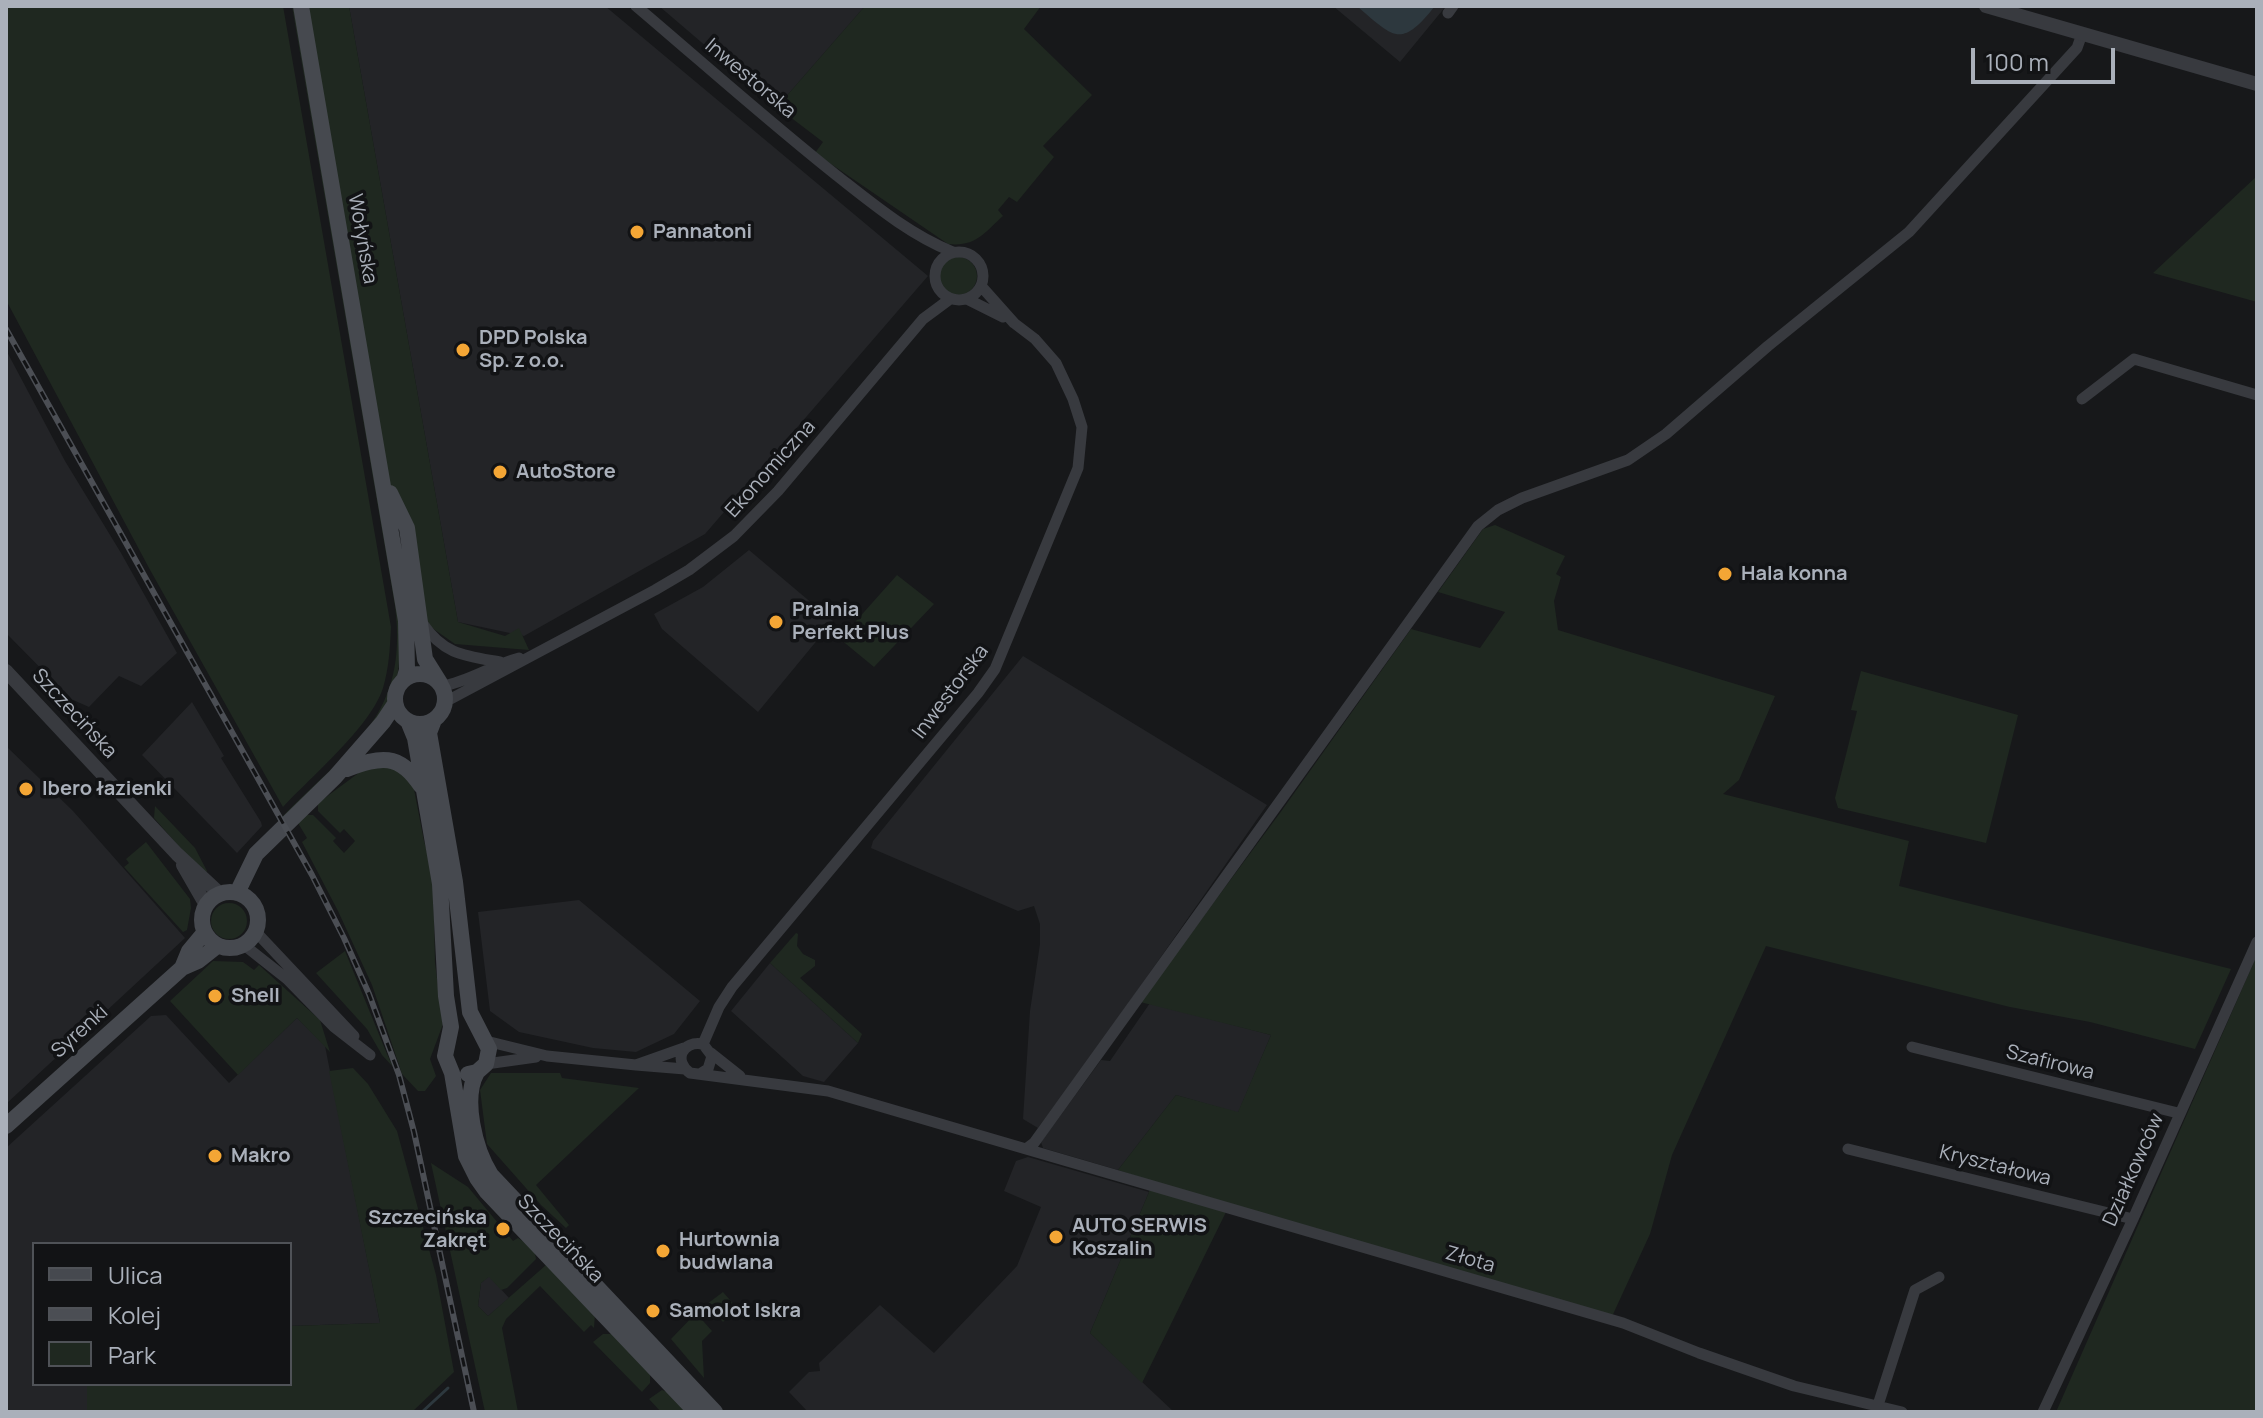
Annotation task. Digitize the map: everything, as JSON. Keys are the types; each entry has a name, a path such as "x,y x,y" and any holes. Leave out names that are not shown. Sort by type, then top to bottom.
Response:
{"main road":[{"name":"Wołyńska","path":"302,7 406,621 407,670 404,680"},
{"name":"Wołyńska","path":"382,478 407,528 425,659 442,690"},
{"path":"236,896 258,916 250,939 226,949 217,946 204,933 202,914 206,905 236,896 271,842 341,773 383,722 395,704 395,692 404,680 411,675 425,674 442,690 442,712 434,720 429,733 455,882 470,1012 489,1053 481,1068 462,1074 450,1065 445,1050 451,1027 446,996 440,884 415,738 395,704"},
{"path":"341,773 407,721 423,724 434,720"},
{"path":"341,773 378,759 390,760 406,766 425,792"},
{"name":"Syrenki","path":"182,968 189,951 204,933"},
{"name":"Syrenki","path":"6,1126 182,968 198,961 217,946"},
{"path":"449,1040 461,1031 471,1030 484,1038"},
{"name":"Szczecińska","path":"450,1065 463,1144 477,1178 696,1412"},
{"name":"Szczecińska","path":"481,1068 470,1089 470,1099 477,1147 491,1175 715,1412"}],"street":[{"name":"Inwestorska","path":"636,6 811,155 919,235 953,252"},
{"path":"1986,6 2257,84"},
{"path":"1026,1149 1043,1133 1478,526 1498,510 1522,498 1628,460 1666,434 1768,346 1909,232 2077,48 2082,34"},
{"name":"Inwestorska","path":"919,235 938,262"},
{"path":"953,252 966,252 976,259 983,271 981,286 967,299 950,299 937,287 934,275 938,262 953,252"},
{"name":"Inwestorska","path":"981,286 1014,323"},
{"name":"Ekonomiczna","path":"923,319 937,287"},
{"name":"Ekonomiczna","path":"442,690 488,680 531,654 655,590 689,570 734,536 778,491 923,319 950,299"},
{"name":"Inwestorska","path":"707,1049 719,1007 732,987 978,693 1006,648 1078,468 1082,427 1056,363 1035,339 1014,323 967,299"},
{"path":"2082,399 2134,359 2257,395"},
{"path":"422,623 443,646 464,656 501,662"},
{"name":"Ekonomiczna","path":"442,690 501,662 531,654"},
{"name":"Szczecińska","path":"6,671 177,854 236,896"},
{"name":"Szczecińska","path":"177,854 206,905"},
{"path":"250,939 334,1027 367,1052"},
{"name":"Działkowców","path":"2043,1412 2257,942"},
{"path":"484,1038 547,1056 685,1069"},
{"path":"636,1065 693,1043 707,1049 725,1067 744,1079"},
{"name":"Szafirowa","path":"1912,1047 2178,1113"},
{"path":"684,1048 681,1058 685,1069 700,1074 711,1065 707,1049"},
{"path":"481,1068 547,1056"},
{"name":"Złota","path":"700,1074 828,1091 1623,1323 1794,1386 1902,1412"},
{"name":"Kryształowa","path":"1848,1149 2133,1219"},
{"path":"1878,1405 1915,1290 1939,1277"}],"shaded area":[{"path":"349,6 605,6 928,276 705,534 524,636 458,622"},
{"path":"659,6 865,6 777,107"},
{"path":"1333,6 1446,6 1400,62"},
{"path":"1357,6 1435,6 1414,29 1397,34 1380,26"},
{"path":"6,350 65,461 177,653 141,686 119,676 89,707 71,699 6,633"},
{"path":"749,550 833,621 758,712 662,629 654,614 703,587"},
{"path":"1023,656 1267,805 1038,1128 1023,1119 1030,1011 1040,944 1040,924 1034,906 1018,911 871,848 873,841"},
{"path":"192,702 224,756 221,758 261,822 262,826 237,853 142,755"},
{"path":"6,746 73,811 185,938 6,1104"},
{"path":"579,900 700,1001 674,1034 636,1052 593,1048 519,1032 490,1011 478,912"},
{"path":"770,963 858,1043 824,1082 803,1076 731,1011"},
{"path":"1150,1003 1271,1035 1238,1113 1176,1095 1118,1170 1043,1148 1041,1142 1101,1060 1110,1061"},
{"path":"166,1015 229,1083 297,1018 325,1046 380,1323 292,1326 292,1242 32,1242 32,1386 87,1386 87,1412 6,1412 6,1148 151,1016"},
{"path":"1028,1157 1149,1192 1090,1333 1174,1412 808,1412 789,1392 809,1372 820,1371 819,1363 880,1305 934,1353 1017,1266 1041,1207 1004,1191 1016,1161"},
{"path":"489,1276 509,1298 488,1316 478,1306 481,1283"}],"green space":[{"path":"6,6 283,6 391,627 387,673 376,703 353,734 283,807 149,568 6,300"},
{"path":"292,6 296,6 400,606 400,639 396,680 377,724 284,821 282,817 331,770 370,726 384,702 393,675 397,643 395,606"},
{"path":"308,6 349,6 458,622 505,636 519,628 529,650 455,644 428,625 388,481"},
{"path":"865,6 1041,6 1024,29 1092,95 1043,146 1054,157 1017,202 1009,197 998,210 1003,216 973,241 948,244 815,153 823,142 777,107"},
{"path":"2257,176 2257,302 2153,273"},
{"path":"958,257 972,262 977,276 972,290 958,295 944,290 939,276 944,262"},
{"path":"1495,525 1565,556 1556,574 1561,577 1554,601 1558,630 1775,696 1739,780 1723,794 1909,841 1899,886 2231,969 2195,1049 1766,946 1672,1155 1650,1234 1609,1323 1227,1210 1142,1383 1090,1333 1151,1181 1118,1170 1176,1095 1238,1112 1271,1035 1140,1002 1411,629 1480,648 1505,612 1438,592 1483,529"},
{"path":"897,575 934,604 874,667 840,639"},
{"path":"1861,671 2018,715 1986,843 1838,808 1835,798 1857,711 1851,710"},
{"path":"389,764 412,779 433,873 435,963 443,1024 430,1059 436,1076 425,1091 418,1091 402,1074 372,985 302,842 307,838 298,823 305,815 313,815 336,838 333,841 344,853 355,841 344,829 340,833 318,811 318,803 364,769"},
{"path":"155,806 195,848 207,871 205,876 154,818"},
{"path":"146,842 190,899 187,930 183,932 124,867 129,863 126,859"},
{"path":"229,903 242,908 247,921 242,934 229,939 216,934 211,921 216,908"},
{"path":"796,933 797,946 803,954 815,960 815,966 800,978 862,1034 858,1043 770,963"},
{"path":"345,951 393,1067 367,1029 316,973"},
{"path":"2257,955 2257,1412 2056,1412"},
{"path":"213,961 243,962 254,970 259,965 320,1020 330,1052 297,1018 238,1075 170,1001"},
{"path":"353,1068 368,1084 397,1131 436,1275 454,1372 412,1412 87,1412 87,1386 292,1386 292,1326 380,1323 329,1071"},
{"path":"491,1073 560,1073 562,1078 639,1088 536,1185 569,1225 566,1228 541,1205 487,1144 480,1090"},
{"path":"431,1163 468,1187 513,1241 518,1238 534,1249 536,1259 507,1288 501,1290 489,1277 481,1283 478,1306 488,1316 546,1265 595,1314 594,1328 591,1325 584,1332 540,1286 506,1319 502,1328 518,1412 485,1412"},
{"path":"723,1292 737,1308 723,1322 707,1304"},
{"path":"696,1313 712,1331 702,1341 704,1378 671,1339"},
{"path":"603,1334 614,1334 650,1371 650,1383 642,1392 593,1342"},
{"path":"662,1390 670,1393 688,1412 661,1412 649,1399"}],"waterway":[{"path":"422,1412 448,1388"}],"railway":[{"path":"6,329 312,875 369,994 399,1075 414,1132 474,1412"}],"place":[{"name":"Pannatoni","path":"637,232"},
{"name":"DPD Polska Sp. z o.o.","path":"463,350"},
{"name":"AutoStore","path":"500,472"},
{"name":"Hala konna","path":"1725,574"},
{"name":"Pralnia Perfekt Plus","path":"776,622"},
{"name":"Ibero łazienki","path":"26,789"},
{"name":"Shell","path":"215,996"},
{"name":"Makro","path":"215,1156"},
{"name":"Szczecińska Zakręt","path":"503,1229"},
{"name":"AUTO SERWIS Koszalin","path":"1056,1237"},
{"name":"Hurtownia budwlana","path":"663,1251"},
{"name":"Samolot Iskra","path":"653,1311"}]}
